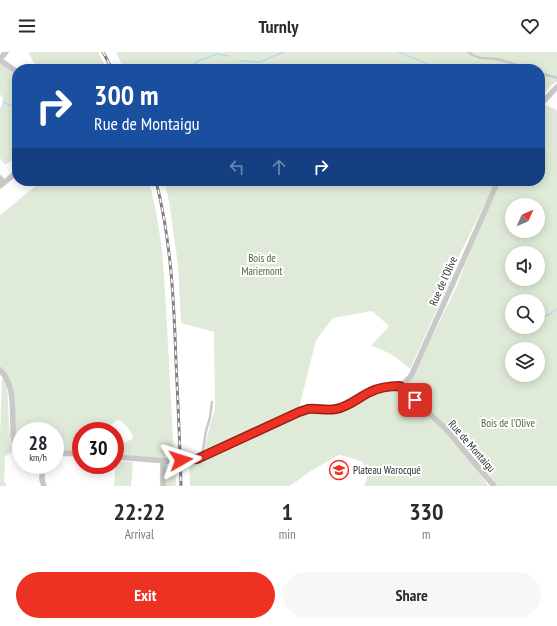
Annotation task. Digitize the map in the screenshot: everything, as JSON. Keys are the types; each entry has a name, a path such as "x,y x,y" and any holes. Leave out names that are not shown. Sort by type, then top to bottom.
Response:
{"street":[{"path":"6,52 0,59 12,68"},
{"path":"545,100 557,87"},
{"path":"0,178 2,184 12,176"},
{"name":"Rue de l'Olive","path":"400,386 410,376 496,186"},
{"path":"0,370 10,385 13,422"},
{"path":"124,458 165,461 197,459 299,412 309,409 322,410 345,407 376,389 400,386"},
{"name":"Rue de Montaigu","path":"400,386 446,429 494,486"},
{"path":"163,486 165,461"},
{"path":"42,474 44,486"}],"lane":[{"path":"468,52 475,57 500,60 513,64"},
{"path":"545,74 557,78"},
{"path":"202,457 212,402"}],"green space":[{"path":"28,52 98,52 104,64 34,64"},
{"path":"116,52 557,52 557,82 545,93 545,64 122,64"},
{"path":"0,60 12,68 12,160 5,165 0,158 0,108 3,101 0,94"},
{"name":"Bois de l'Olive","path":"545,104 557,110 557,486 494,486 472,455 406,388 406,383 414,373 457,286 479,227 498,186 545,186"},
{"path":"35,186 150,186 162,249 174,458 163,461 124,457 124,443 133,438 124,422 118,420 115,422 72,422 72,454 64,453 64,422 14,422 12,397 0,370 0,215"},
{"name":"Bois de Mariemont","path":"165,186 494,186 457,260 450,281 410,369 392,355 371,346 389,326 372,311 333,318 316,340 299,408 249,433 206,452 205,448 215,409 214,332 181,323 178,265 169,201"},
{"path":"2,379 4,379 7,385 10,440 12,443 12,452 5,456 4,483 6,483 6,486 0,486"},
{"path":"397,388 422,408 459,445 477,468 488,486 364,486 367,478 367,471 362,462 339,455 312,470 290,486 190,486 189,462 303,412 334,411 383,389"},
{"path":"124,461 133,462 131,486 114,486 115,474 124,474"},
{"path":"175,462 176,486 165,486 165,463"}],"waterway":[{"path":"240,61 260,62 284,52"},
{"path":"398,52 427,64"},
{"path":"195,64 198,61 217,54 230,56"},
{"path":"3,102 12,106"},
{"path":"545,316 557,309"}],"railway":[{"path":"103,52 109,64"},
{"path":"157,186 165,226 173,293 181,486"}],"place":[{"name":"Plateau Warocqué","path":"339,470"}],"route":[{"path":"181,460 197,459 299,412 309,409 322,410 345,407 370,392 380,388 400,386 415,400"}]}
